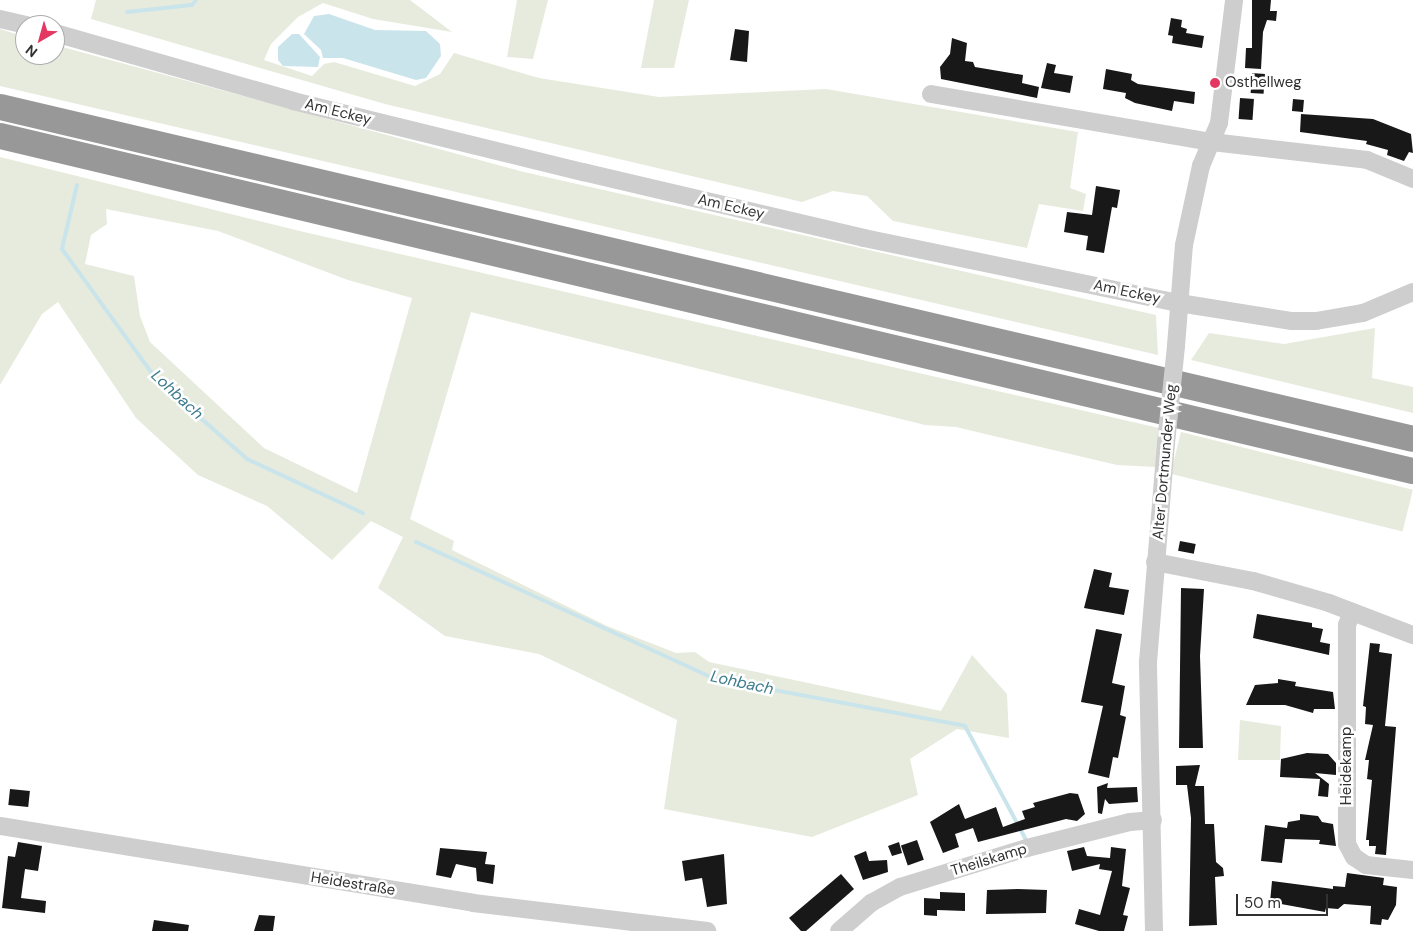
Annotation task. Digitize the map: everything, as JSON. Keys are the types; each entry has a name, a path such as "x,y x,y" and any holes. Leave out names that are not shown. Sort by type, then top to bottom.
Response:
{"highway":[{"path":"0,107 1413,439"},
{"path":"0,136 1413,471"}],"street":[{"name":"Alter Dortmunder Weg","path":"1154,931 1148,662 1155,562 1179,303 1192,206 1219,123 1234,0"},
{"path":"0,12 15,20"},
{"path":"0,19 15,22"},
{"name":"Am Eckey","path":"65,36 293,101 582,172 864,238 1179,303 1291,321 1316,321 1363,313 1413,292"},
{"path":"931,94 1212,142 1367,160 1413,178"},
{"path":"1155,562 1252,581 1352,612 1413,635"},
{"name":"Heidekamp","path":"1352,612 1347,625 1348,844 1354,857 1366,865 1413,870"},
{"name":"Theilskamp","path":"839,931 871,902 900,887 1027,848 1130,822 1153,820"},
{"name":"Heidestraße","path":"0,826 473,902 707,931"}],"shaded area":[{"path":"96,0 410,0 452,32 373,19 323,3 298,17 271,44 264,60 312,76 324,64 334,62 415,86 440,74 454,53 539,78 659,97 826,89 1078,132 1070,188 1086,194 1083,211 1039,204 1027,248 893,221 867,196 833,191 802,202 385,104 91,19"},
{"path":"517,0 548,0 533,59 507,57"},
{"path":"654,0 689,0 674,68 641,68"},
{"path":"0,29 15,34 15,65 65,65 65,48 524,172 1156,315 1158,355 0,86"},
{"path":"0,157 304,232 1159,428 1156,467 1117,465 956,427 925,425 471,312 410,519 454,541 452,550 607,626 676,653 695,652 709,662 941,711 972,655 1007,694 1009,738 957,729 910,759 918,795 812,837 664,809 677,720 539,654 445,636 378,588 403,537 371,521 332,560 267,506 198,475 136,418 58,302 42,314 0,385","holes":["106,209 218,231 348,280 412,298 357,493 264,448 150,342 140,316 134,276 85,264 91,235 107,224"]},
{"path":"1375,328 1372,378 1413,387 1413,413 1191,360 1209,333 1284,344"},
{"path":"1181,432 1413,490 1402,532 1171,474"},
{"path":"1240,720 1281,726 1280,760 1238,760"}],"water":[{"path":"329,14 375,30 426,31 440,44 441,56 426,78 416,80 343,58 323,58 321,50 304,34 314,16"},
{"path":"292,34 299,34 320,57 318,67 283,66 278,60 278,47"}],"building":[{"path":"1252,0 1271,0 1270,11 1277,11 1276,21 1267,20 1263,32 1261,69 1245,68 1246,48 1252,48"},
{"path":"1171,18 1182,20 1181,27 1187,29 1186,33 1204,36 1202,48 1172,43 1173,36 1168,35"},
{"path":"735,29 749,31 747,62 730,60"},
{"path":"952,38 967,43 965,61 973,62 975,67 1023,75 1022,83 1039,87 1037,98 941,79 940,67 950,54"},
{"path":"1047,63 1056,65 1054,73 1073,76 1070,93 1041,88"},
{"path":"1106,69 1132,74 1131,80 1138,84 1195,92 1194,104 1174,101 1172,111 1135,103 1125,98 1126,93 1103,89"},
{"path":"1252,73 1265,74 1264,94 1251,93"},
{"path":"1240,98 1254,99 1253,120 1239,119"},
{"path":"1293,99 1304,100 1303,112 1292,111"},
{"path":"1301,114 1373,119 1411,134 1413,153 1409,152 1404,161 1387,155 1388,150 1366,144 1367,141 1300,132"},
{"path":"1096,186 1120,190 1117,208 1112,207 1104,253 1086,250 1088,236 1064,232 1067,212 1092,215"},
{"path":"1180,541 1196,544 1194,554 1178,551"},
{"path":"1094,569 1112,573 1109,587 1129,590 1124,615 1084,608"},
{"path":"1181,588 1204,589 1200,656 1203,748 1179,748"},
{"path":"1257,614 1312,623 1312,627 1323,629 1320,642 1330,644 1329,655 1253,638"},
{"path":"1096,629 1122,634 1112,683 1125,686 1120,715 1126,717 1118,758 1113,757 1109,778 1088,773 1103,706 1081,702"},
{"path":"1370,643 1380,644 1379,652 1392,654 1385,726 1396,727 1386,855 1375,854 1376,846 1369,846 1369,840 1366,840 1372,780 1367,779 1369,760 1365,760 1373,725 1365,724 1366,707 1363,706"},
{"path":"1278,679 1296,682 1295,686 1333,692 1335,709 1314,709 1313,713 1285,705 1246,705 1255,685 1278,683"},
{"path":"1307,753 1328,754 1336,763 1336,775 1315,773 1329,784 1328,797 1318,796 1320,779 1280,777 1281,759"},
{"path":"1200,765 1195,786 1204,786 1205,824 1214,824 1216,862 1223,868 1224,876 1215,877 1217,925 1189,926 1191,818 1187,785 1176,785 1176,766"},
{"path":"1108,783 1107,788 1137,787 1138,802 1109,804 1105,799 1102,814 1098,813 1097,787"},
{"path":"10,789 30,791 28,807 8,805"},
{"path":"1070,793 1078,794 1085,814 1077,821 1066,819 978,842 973,828 955,834 959,847 943,853 930,822 959,804 965,819 996,807 1003,827 1025,819 1022,811 1035,807 1033,803"},
{"path":"1300,814 1318,816 1322,822 1333,824 1336,846 1319,844 1320,840 1285,839 1282,863 1261,861 1265,825 1287,828 1288,822 1300,820"},
{"path":"917,840 924,860 908,865 901,846"},
{"path":"18,842 42,846 38,871 25,869 21,898 46,901 45,913 2,908 8,856 15,857"},
{"path":"899,842 902,853 892,856 888,846"},
{"path":"1084,847 1087,856 1110,858 1111,847 1126,849 1122,886 1130,888 1123,915 1128,916 1124,931 1099,931 1075,924 1079,909 1100,915 1112,871 1099,869 1100,864 1072,871 1067,851"},
{"path":"440,848 487,852 485,864 495,865 493,884 477,881 476,868 456,864 451,878 436,875"},
{"path":"866,851 869,861 887,860 888,872 863,880 854,856"},
{"path":"724,854 727,904 707,907 702,878 685,881 682,861"},
{"path":"1347,873 1384,878 1383,885 1397,887 1396,905 1388,920 1382,919 1381,925 1370,924 1371,906 1344,904 1338,909 1326,908 1325,912 1270,902 1272,881 1333,889 1333,886 1345,887"},
{"path":"841,874 854,889 806,931 801,931 789,918"},
{"path":"987,890 1047,890 1046,913 986,914"},
{"path":"940,892 965,893 965,911 937,910 937,916 924,915 924,898 940,899"},
{"path":"259,915 275,916 273,931 254,931"},
{"path":"154,920 189,925 188,931 152,931"}],"waterway":[{"name":"Lohbach","path":"127,12 192,5 196,0"},
{"name":"Lohbach","path":"77,185 62,249 156,379 247,459 363,513"},
{"name":"Lohbach","path":"416,542 715,679 965,726 1026,840"}],"place":[{"name":"Osthellweg","path":"1215,83"}]}
